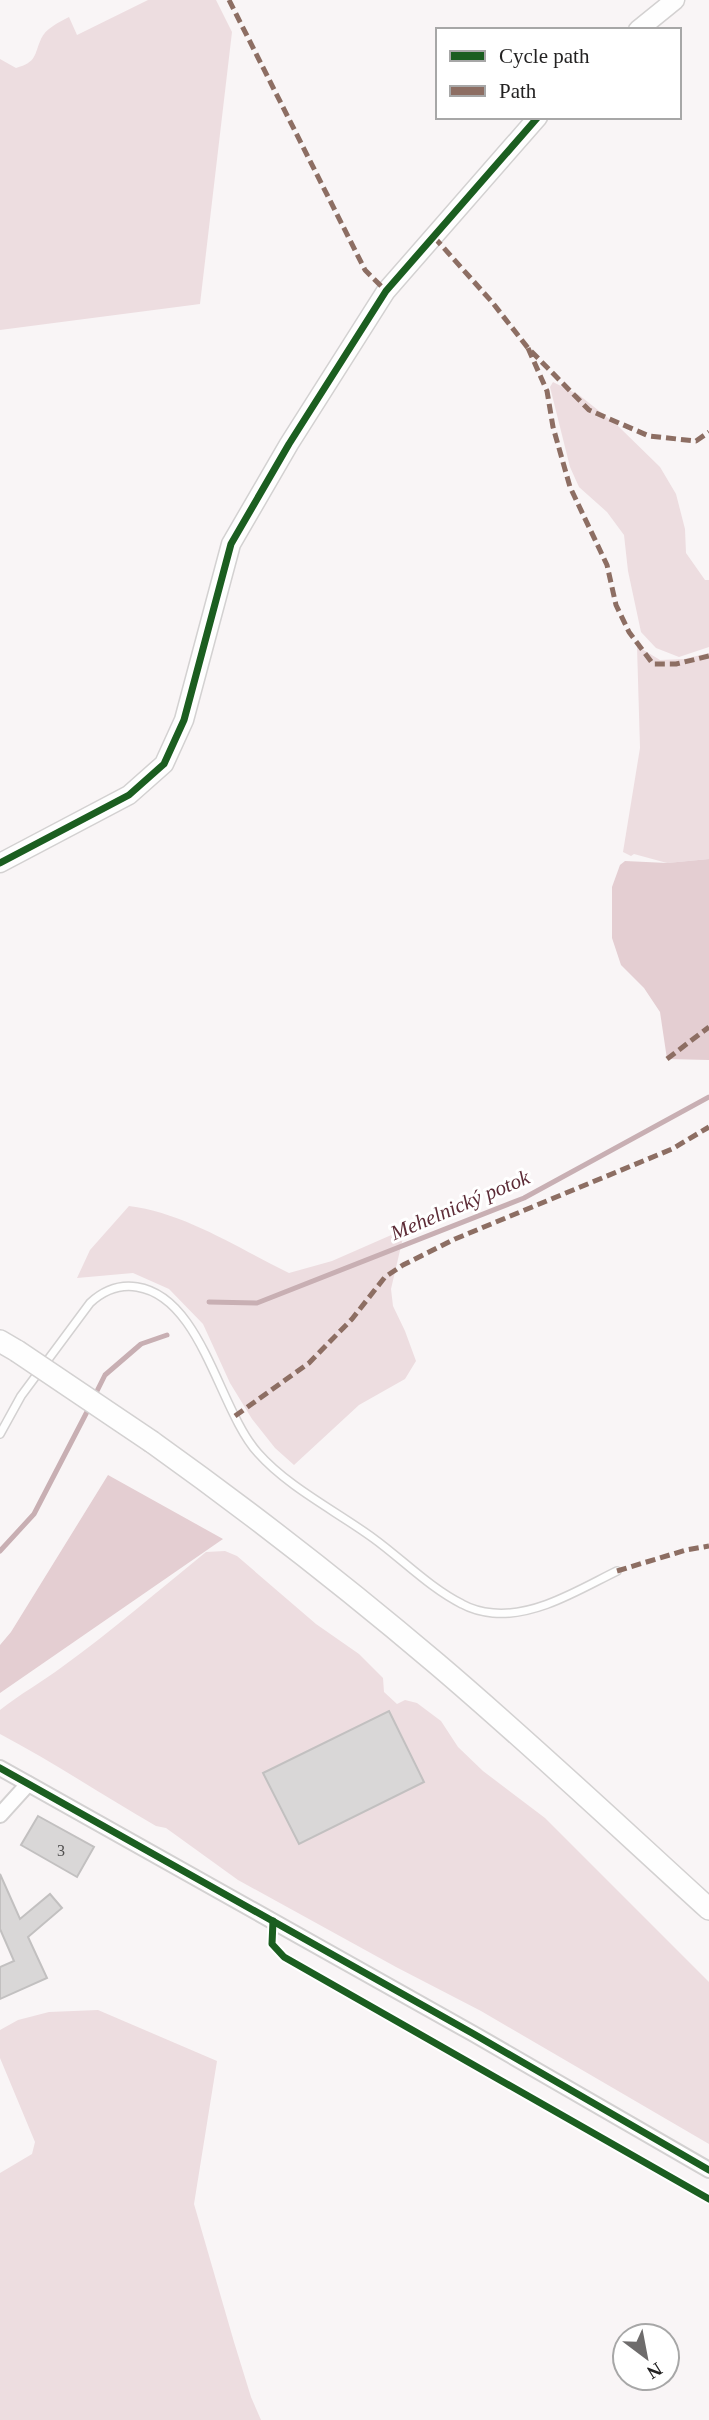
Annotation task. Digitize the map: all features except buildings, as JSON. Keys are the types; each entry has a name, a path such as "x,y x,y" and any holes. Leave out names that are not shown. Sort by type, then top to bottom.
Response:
{"main road":[{"path":"8,1346 152,1442 321,1568 514,1730 709,1909"}],"street":[{"path":"640,28 675,0"},
{"path":"0,863 129,795 164,764 184,720 231,544 289,444 386,291 536,119"},
{"path":"0,1768 461,2026 709,2170"},
{"path":"0,1815 28,1784"}],"lane":[{"path":"0,1434 21,1396 80,1314 100,1294 121,1287 143,1288 165,1299 185,1318 248,1440 266,1462 463,1605 485,1611 521,1611 554,1600 617,1571"}],"shaded area":[{"path":"148,0 216,0 232,32 200,304 0,330 0,59 16,68 23,66 34,57 46,32 65,19 69,17 77,35"},
{"path":"553,382 579,395 618,426 660,467 676,494 685,529 686,553 705,580 709,580 709,647 679,657 656,648 641,632 628,571 624,535 607,512 579,487 570,467 550,387"},
{"path":"637,646 660,660 684,659 709,653 709,859 667,863 623,852 640,748"},
{"path":"709,859 709,1060 667,1059 660,1012 644,988 621,965 612,938 612,887 620,865 625,861 667,863"},
{"path":"129,1206 191,1224 289,1273 332,1261 405,1229 391,1289 393,1306 416,1361 405,1379 359,1405 294,1465 275,1448 252,1419 230,1383 203,1324 169,1289 133,1273 77,1278 90,1250"},
{"path":"108,1475 223,1539 0,1693 0,1645 11,1632"},
{"path":"225,1551 237,1556 316,1624 359,1654 383,1678 384,1692 397,1704 405,1700 417,1703 441,1721 458,1747 483,1771 545,1818 709,1982 709,2144 481,2011 238,1880 166,1828 156,1826 0,1734 0,1710 81,1653 206,1552"},
{"path":"98,2010 217,2061 194,2204 251,2397 261,2420 0,2420 0,2173 32,2154 35,2142 0,2058 0,2030 18,2020 49,2012"}],"waterway":[{"name":"Mehelnický potok","path":"209,1302 257,1303 524,1198 709,1097"},
{"name":"Mehelnický potok","path":"94,1397 105,1375 141,1344 167,1335"},
{"name":"Mehelnický potok","path":"0,1551 34,1514 90,1406"}],"marked path":[{"path":"229,0 365,270 386,291"},
{"path":"434,237 492,302 528,348 589,410 649,436 696,441 709,432"},
{"path":"528,348 547,391 553,427 570,487 607,565 616,605 629,632 653,664 676,664 709,656"},
{"path":"667,1059 709,1027"},
{"path":"235,1416 309,1363 352,1319 385,1277 403,1265 455,1239 672,1149 709,1127"},
{"path":"617,1571 686,1550 709,1546"}],"cycle path":[{"path":"0,863 129,795 164,764 184,720 231,544 289,444 386,291 536,119"},
{"path":"0,1768 472,2033 709,2170"},
{"path":"273,1921 272,1944 284,1957 709,2199"}]}
